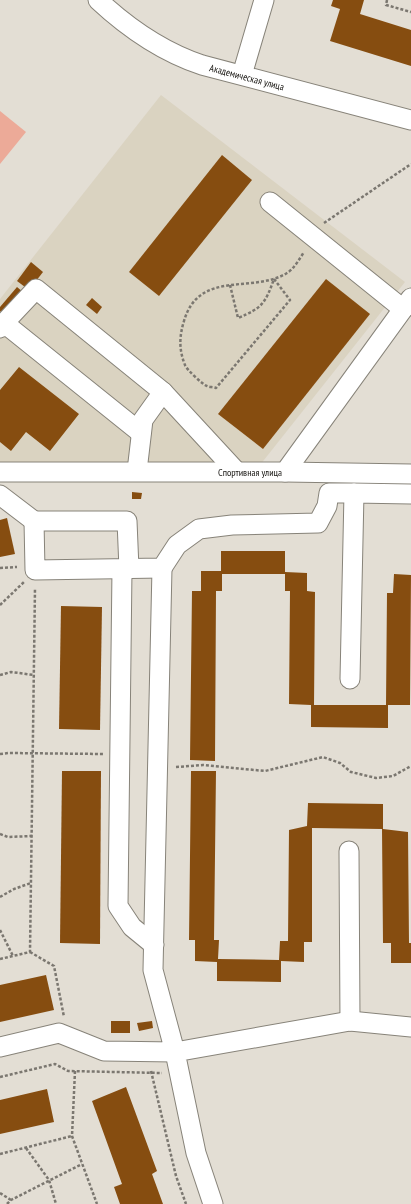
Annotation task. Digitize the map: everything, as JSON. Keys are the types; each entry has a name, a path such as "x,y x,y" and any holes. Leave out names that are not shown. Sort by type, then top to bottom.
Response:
{"street":[{"name":"Академическая улица","path":"98,0 160,47 202,65 411,120"},
{"path":"242,75 264,0"},
{"path":"270,202 314,237 407,303"},
{"path":"141,432 2,326 36,289 163,392 236,471"},
{"name":"Спортивная улица","path":"0,472 285,472 407,303"},
{"path":"137,471 143,420 163,392"},
{"path":"285,472 411,474"},
{"path":"213,1204 196,1153 175,1052 154,970 162,568 176,545 199,529 232,525 318,523 327,506 330,493 411,494"},
{"path":"350,679 354,494"},
{"path":"0,495 34,521 127,520 120,755 118,906 132,927 154,945"},
{"path":"34,521 35,570 162,568"},
{"path":"349,851 350,1021"},
{"path":"0,1048 59,1033 104,1051 175,1052 350,1021 411,1027"}],"path":[{"path":"387,0 386,5 411,12"},
{"path":"274,279 290,300 216,388 206,386 186,368 181,356 181,331 186,314 193,301 205,291 230,285 274,279 288,272 322,224 411,164"},
{"path":"230,285 238,318 258,309 270,291 274,279"},
{"path":"0,605 35,570"},
{"path":"30,952 35,570"},
{"path":"0,675 11,672 34,674"},
{"path":"0,754 33,753 120,755"},
{"path":"157,768 203,765 265,771 323,757 340,763 351,772 376,778 393,776 411,766"},
{"path":"0,834 8,837 32,836"},
{"path":"0,898 14,889 31,883"},
{"path":"0,930 13,956"},
{"path":"0,959 30,952 54,966 64,1018 57,1020"},
{"path":"147,1052 176,1176 186,1204"},
{"path":"0,1077 55,1064 68,1071 179,1073"},
{"path":"75,1071 72,1136 97,1204"},
{"path":"0,1154 72,1136"},
{"path":"26,1148 49,1180 56,1204"},
{"path":"7,1204 10,1200 82,1164"},
{"path":"0,1193 10,1200"}],"shaded area":[{"path":"161,95 405,282 260,465 0,462 0,299"},
{"path":"0,111 26,132 0,164"}],"building":[{"path":"333,0 364,0 360,14 411,30 411,66 330,41 340,9 331,6"},
{"path":"222,155 252,180 159,296 129,272"},
{"path":"31,262 43,272 29,290 17,281"},
{"path":"326,279 370,314 263,449 218,414"},
{"path":"17,287 23,292 4,315 0,311 0,307"},
{"path":"92,298 102,307 97,314 86,305"},
{"path":"19,367 79,414 50,451 26,432 11,451 0,442 0,390"},
{"path":"132,492 142,493 141,499 132,499"},
{"path":"7,518 15,554 0,557 0,520"},
{"path":"221,551 285,551 285,572 307,573 307,591 315,592 314,705 386,705 387,593 393,593 394,574 411,575 410,705 388,705 388,728 311,727 311,705 289,704 290,591 285,591 285,574 222,574 222,591 216,591 215,761 190,760 192,591 201,591 201,571 221,571"},
{"path":"61,606 102,607 100,730 59,729"},
{"path":"62,771 101,771 100,944 60,943"},
{"path":"191,771 216,771 214,940 219,940 218,959 279,960 280,941 288,941 289,830 307,826 308,803 383,804 383,829 408,832 409,943 411,943 411,963 391,963 391,943 383,943 382,829 312,828 312,942 304,942 304,962 281,961 281,982 217,981 217,962 195,961 195,940 189,940"},
{"path":"46,975 54,1010 0,1022 0,985"},
{"path":"111,1021 130,1021 130,1033 111,1033"},
{"path":"152,1021 153,1028 139,1031 137,1023"},
{"path":"126,1087 157,1171 152,1174 163,1204 120,1204 114,1187 122,1184 92,1101"},
{"path":"47,1089 54,1122 0,1134 0,1100"}]}
